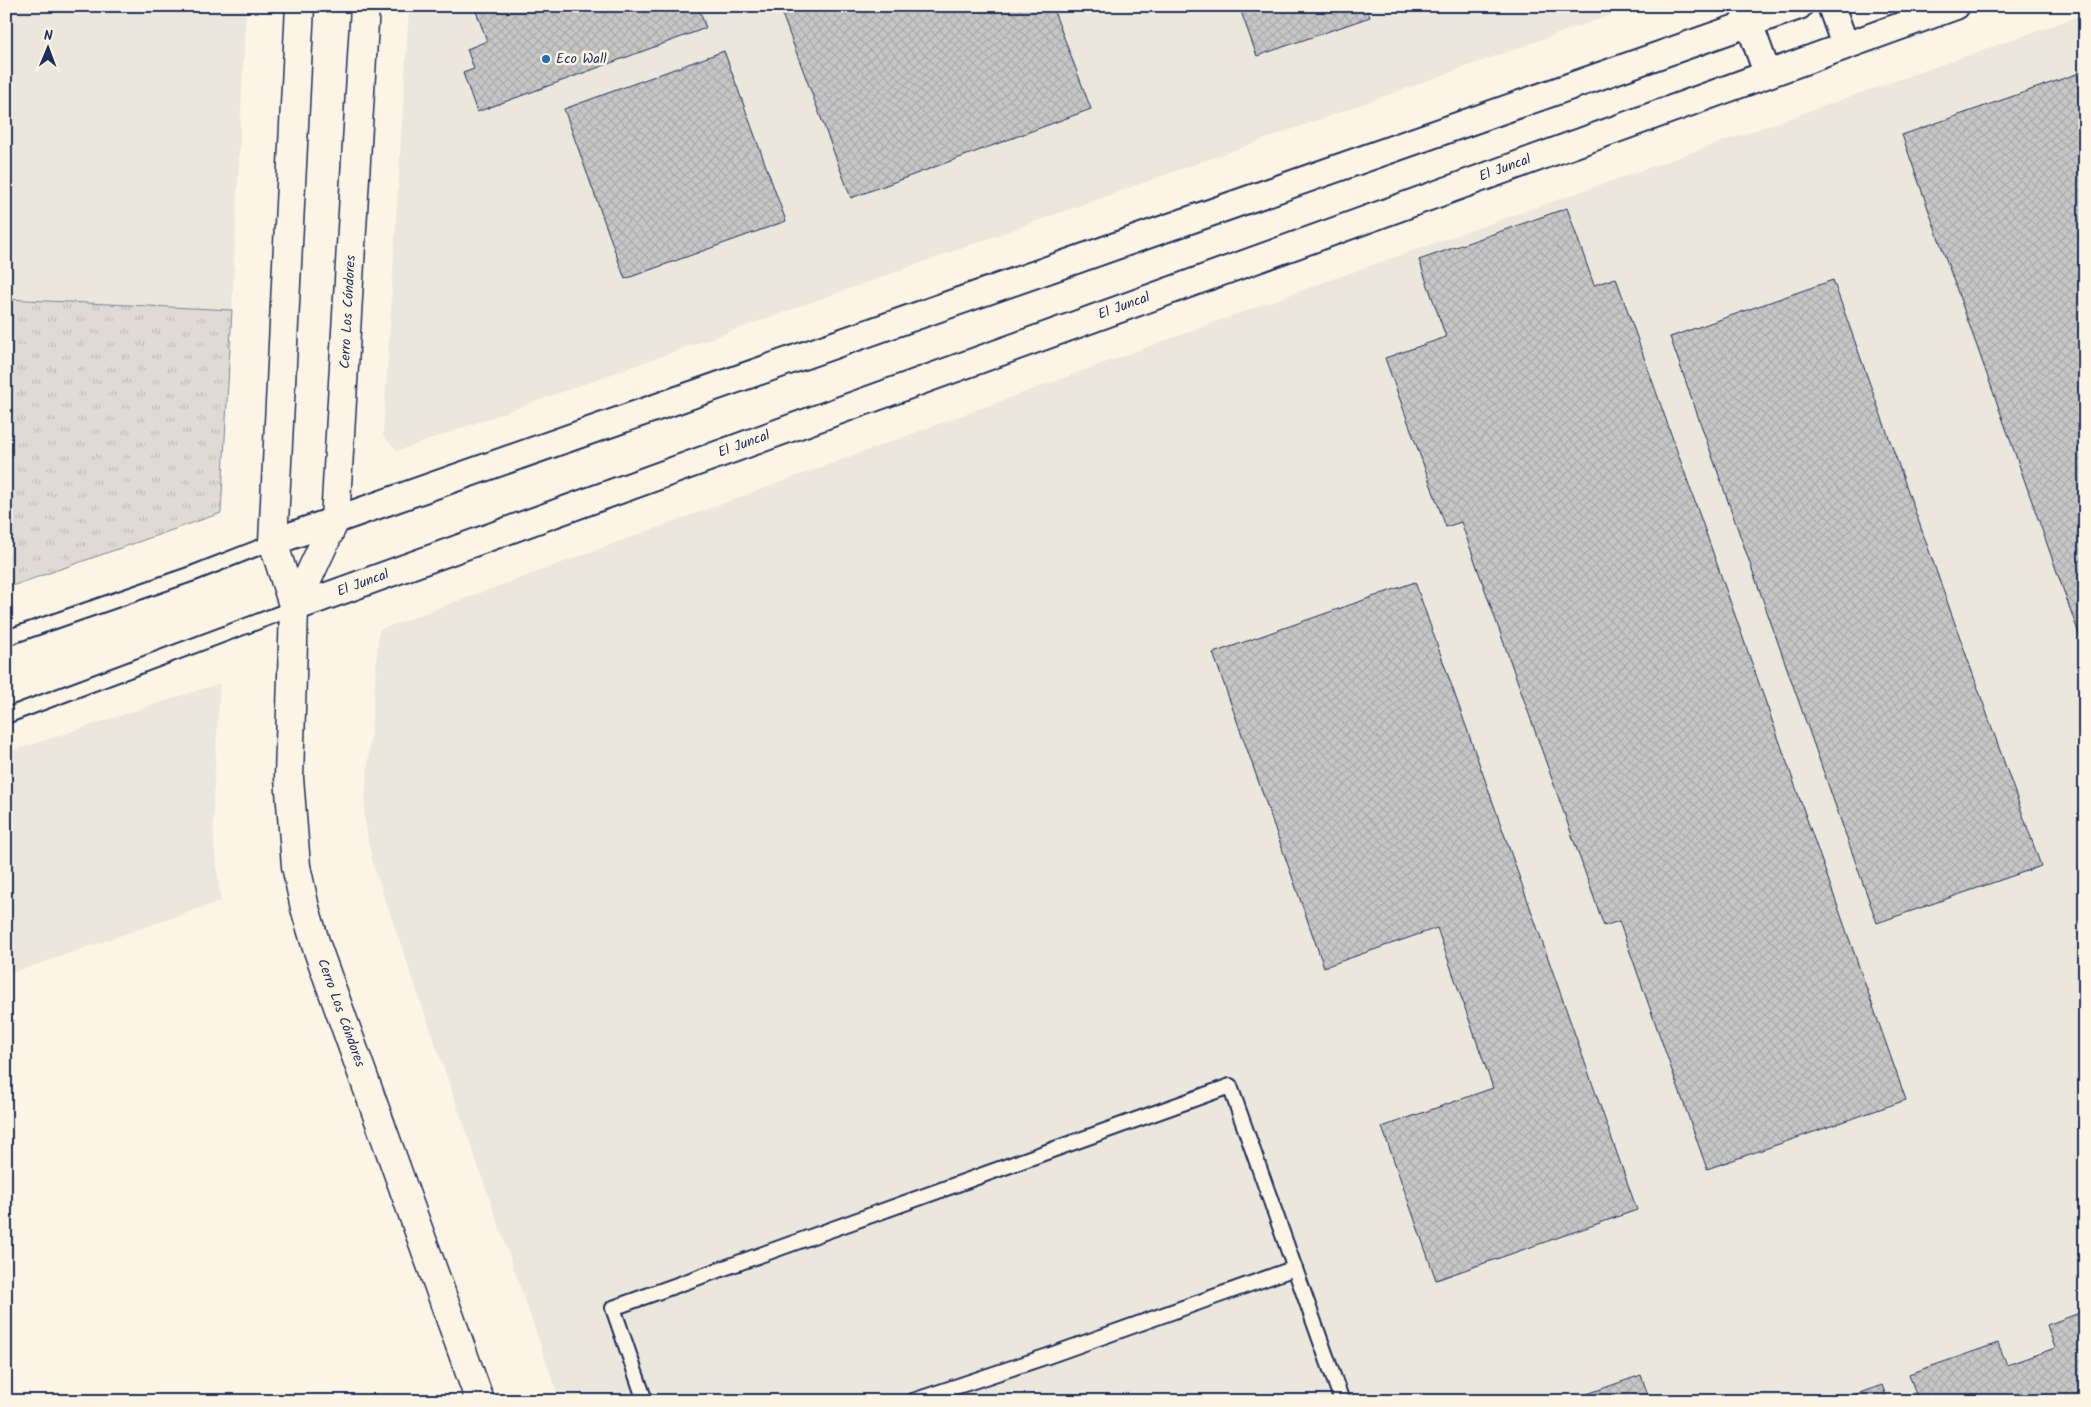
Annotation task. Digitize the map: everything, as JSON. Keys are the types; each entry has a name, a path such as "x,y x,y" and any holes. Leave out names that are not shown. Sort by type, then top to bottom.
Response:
{"street":[{"name":"Cerro Los Cóndores","path":"300,6 273,542 294,608 289,778 296,866 305,908 316,945 480,1401"},
{"name":"Cerro Los Cóndores","path":"294,608 336,520 365,6"},
{"path":"273,542 1747,15 1799,6"},
{"path":"1831,6 1845,45"},
{"name":"El Juncal","path":"294,608 1956,6"},
{"path":"1747,15 1767,73"}],"lane":[{"path":"6,638 194,573 273,542"},
{"path":"6,716 294,608"},
{"path":"645,1401 613,1308 1230,1086 1342,1401"},
{"path":"913,1401 1048,1356 1295,1268"}],"shaded area":[{"path":"6,6 246,6 232,310 6,299"},
{"path":"409,6 1635,6 398,451 383,436"},
{"path":"2085,14 2085,1401 560,1401 372,862 364,815 379,630 1327,281"},
{"path":"220,683 213,800 214,845 221,901 6,975 6,753"}],"green space":[{"path":"6,299 232,310 221,513 6,588"}],"building":[{"name":"Eco Wall","path":"474,6 698,6 706,28 477,112 463,73 474,69 467,49 487,41"},
{"path":"779,6 1052,6 1091,109 851,198"},
{"path":"1239,6 1366,6 1370,17 1257,56"},
{"path":"724,51 786,221 625,279 564,109"},
{"path":"2085,71 2085,651 1902,135"},
{"path":"1567,208 1594,285 1616,278 1906,1100 1707,1169 1619,921 1604,926 1461,522 1446,527 1385,358 1446,337 1419,260"},
{"path":"1833,280 2041,866 1877,923 1670,337"},
{"path":"1415,582 1637,1210 1436,1280 1382,1127 1493,1088 1437,928 1324,967 1213,653"},
{"path":"2085,1311 2085,1401 1905,1401 1917,1397 1909,1374 1998,1343 2007,1365 2055,1348 2047,1325"},
{"path":"1641,1375 1650,1401 1567,1401"},
{"path":"1882,1385 1888,1401 1837,1401"}],"place":[{"name":"Eco Wall","path":"546,59"}]}
